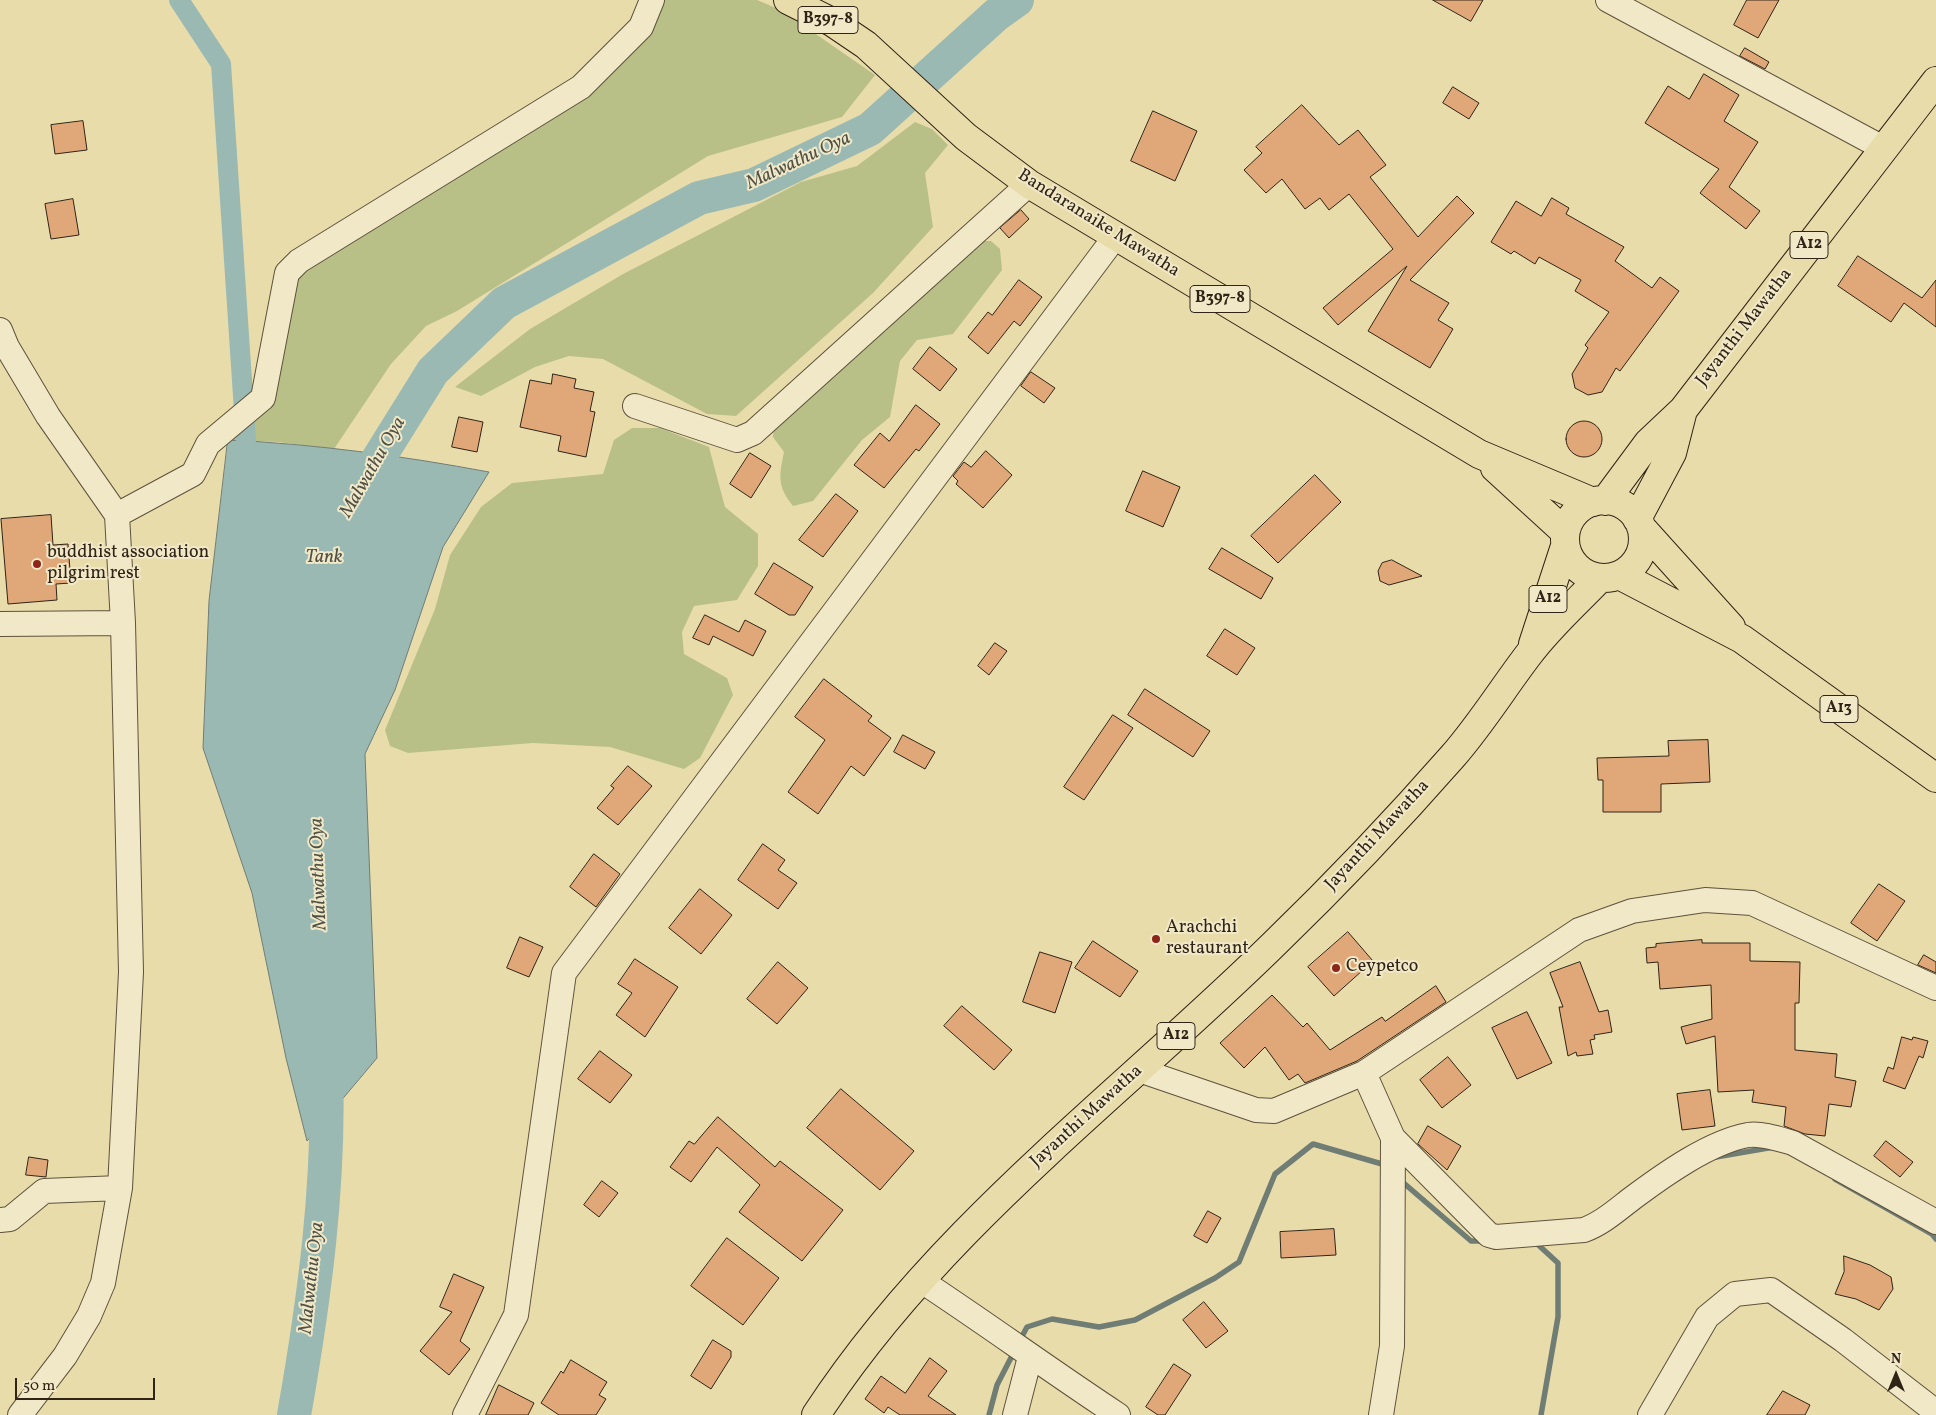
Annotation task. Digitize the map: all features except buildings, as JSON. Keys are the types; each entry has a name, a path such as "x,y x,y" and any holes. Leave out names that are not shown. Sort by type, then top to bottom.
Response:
{"main road":[{"name":"Bandaranaike Mawatha","path":"788,0 832,22 866,45 966,137 1029,184 1479,454 1599,501"},
{"name":"Jayanthi Mawatha","path":"1599,501 1648,443 1683,410 1936,81"},
{"name":"Jayanthi Mawatha","path":"1639,523 1672,453 1683,410"},
{"name":"Bandaranaike Mawatha","path":"1479,454 1565,539"},
{"path":"1599,501 1617,503 1628,509 1639,523 1643,541 1639,555 1631,568 1609,577 1588,575 1577,568 1569,558 1565,539 1575,513 1599,501"},
{"name":"A13","path":"1639,523 1742,639"},
{"name":"Jayanthi Mawatha","path":"1530,652 1565,539"},
{"name":"Jayanthi Mawatha","path":"816,1415 872,1338 920,1280 973,1223 1273,945 1372,846 1455,754 1530,652 1609,577"},
{"name":"A13","path":"1609,577 1742,639 1936,778"}],"street":[{"path":"117,515 194,474 208,444 264,398 287,273 299,261 581,87 641,27 652,0"},
{"path":"1608,0 1884,148"},
{"path":"635,406 737,440 752,433 1029,184"},
{"path":"465,1415 516,1316 564,973 1115,237"},
{"path":"0,330 7,347 48,416 117,515 122,624 131,972 120,1188 103,1283 89,1316 65,1356 20,1415"},
{"path":"0,624 122,624"},
{"path":"1139,1070 1256,1110 1274,1111 1364,1073 1579,930 1632,912 1705,900 1752,903 1936,988"},
{"path":"1364,1073 1393,1138 1489,1235 1496,1237 1584,1230 1597,1225 1657,1180 1716,1146 1749,1135 1768,1136 1793,1142 1936,1222"},
{"path":"1381,1415 1392,1346 1393,1138"},
{"path":"0,1220 10,1219 44,1191 120,1188"},
{"path":"920,1280 1118,1415"},
{"path":"1650,1415 1707,1317 1735,1294 1771,1290 1843,1340 1936,1412"},
{"path":"1015,1415 1026,1354"}],"green space":[{"path":"654,0 757,0 781,10 875,75 842,117 708,156 457,311 426,326 391,364 334,449 278,442 228,440 263,398 287,273 581,87"},
{"path":"915,122 932,129 948,145 925,173 933,227 873,293 736,416 707,414 603,359 569,356 535,367 481,396 455,387 530,329 623,274 801,182 857,166"},
{"path":"978,241 991,241 1000,249 1002,270 953,334 917,340 900,361 890,417 862,440 813,501 793,506 782,486 780,474 784,452 773,437 774,420"},
{"path":"632,428 660,428 709,447 725,507 758,534 758,566 737,600 694,606 682,632 684,654 727,678 733,695 700,758 684,769 610,747 533,743 408,753 390,746 385,730 435,609 450,555 481,507 512,483 603,474 614,440"}],"water":[{"name":"Tank","path":"228,440 293,444 359,452 489,472 443,547 395,690 365,754 377,1058 307,1141 286,1058 252,893 203,748 209,601"}],"waterway":[{"path":"179,0 221,64 246,441"},
{"name":"Malwathu Oya","path":"357,493 433,371 504,303 699,198 754,185 870,129 996,15 1017,0"},
{"name":"Malwathu Oya","path":"294,1415 314,1287 323,1200 326,1157 326,1070"},
{"path":"1019,1342 1027,1327 1052,1319 1099,1327 1135,1320 1215,1278 1239,1262 1275,1174 1313,1144 1382,1164 1387,1168"},
{"path":"1716,1157 1774,1147"},
{"path":"1399,1179 1471,1241 1487,1241"},
{"path":"1835,1179 1932,1234 1936,1239"},
{"path":"1534,1241 1558,1263 1558,1317 1541,1415"},
{"path":"989,1415 997,1385 1015,1350"}],"place":[{"name":"buddhist association pilgrim rest","path":"37,564"},
{"name":"Arachchi restaurant","path":"1156,939"},
{"name":"Ceypetco","path":"1336,968"}]}
